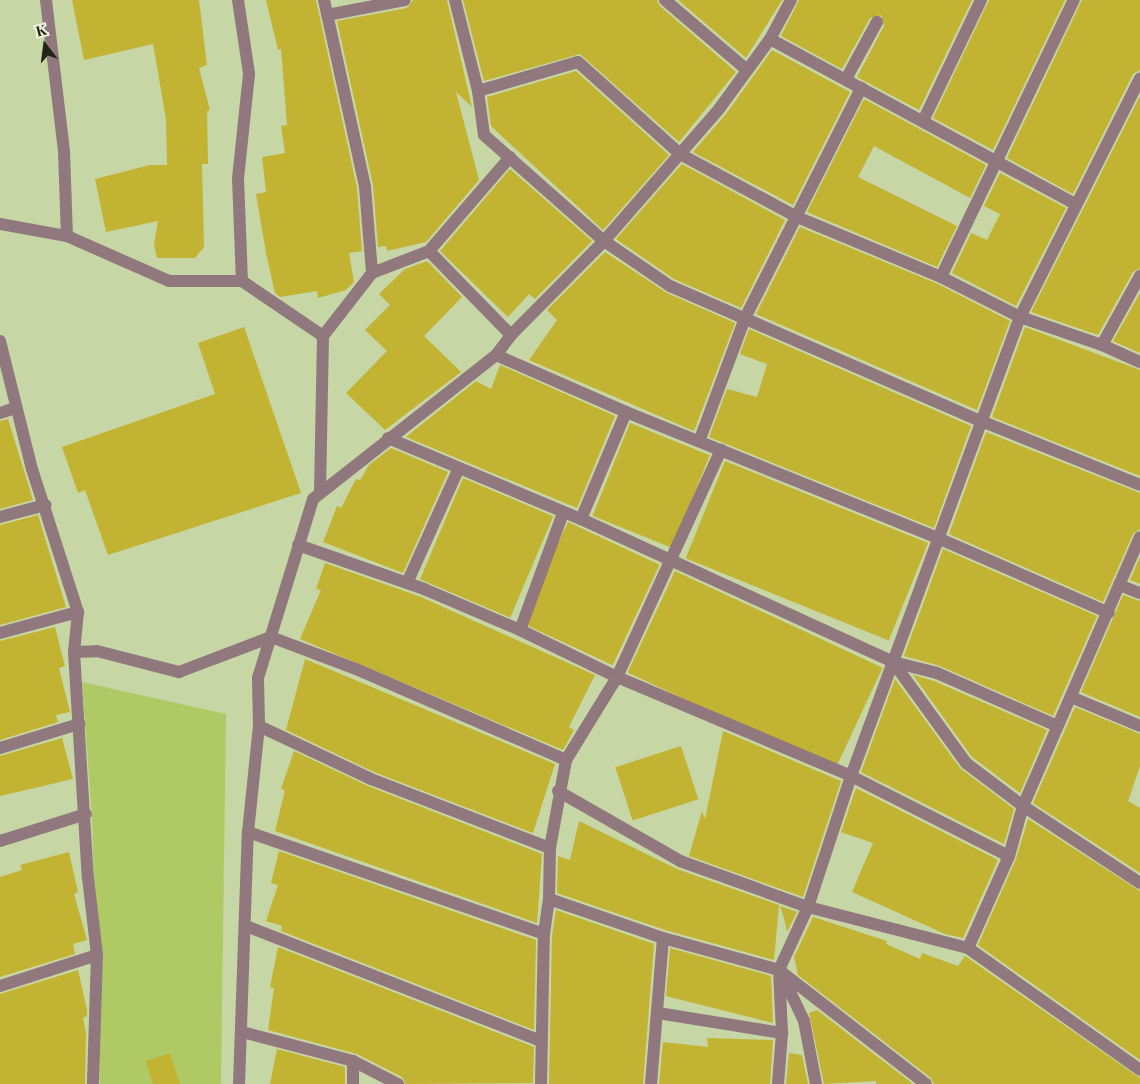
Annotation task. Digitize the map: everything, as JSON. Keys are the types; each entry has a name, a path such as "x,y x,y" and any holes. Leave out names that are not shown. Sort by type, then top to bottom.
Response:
{"street":[{"path":"46,0 64,152 67,236"},
{"path":"238,0 249,74 238,178 242,282"},
{"path":"324,0 365,187 372,272"},
{"path":"327,15 405,0"},
{"path":"455,0 478,91 484,135 604,241 670,286 980,421 1140,485"},
{"path":"665,0 747,70"},
{"path":"239,1084 248,832 259,726 258,678 313,498 496,355 511,335 604,241 680,154 770,39 791,0"},
{"path":"923,121 981,0"},
{"path":"941,277 1074,0"},
{"path":"846,79 878,22"},
{"path":"770,39 996,159 1075,204"},
{"path":"478,91 578,62 680,154 797,217 941,277 1020,317 1102,345 1140,362"},
{"path":"778,1084 782,1033 779,970 808,907 851,776 940,539 980,421 1020,317 1075,204 1140,78"},
{"path":"700,439 745,318 860,88"},
{"path":"320,493 323,336 372,272 429,251 510,158"},
{"path":"0,224 67,236 169,281 242,282 323,336"},
{"path":"429,251 511,335"},
{"path":"1102,345 1140,276"},
{"path":"0,341 15,408 78,612 74,652 86,814 88,878 97,955 93,1084"},
{"path":"496,355 626,412 700,439 721,450 940,539 1109,613"},
{"path":"0,413 15,408"},
{"path":"581,519 626,412"},
{"path":"388,438 581,519 893,662 937,673 1056,726"},
{"path":"541,1084 544,934 549,900 550,848 558,791 566,760 617,678 721,450"},
{"path":"407,583 459,468"},
{"path":"0,517 45,505"},
{"path":"520,630 563,513"},
{"path":"968,948 1008,856 1023,806 1056,726 1072,697 1140,537"},
{"path":"298,545 407,583 520,630 617,678 851,776 1008,856"},
{"path":"1119,585 1140,592"},
{"path":"0,633 78,612"},
{"path":"74,652 97,651 179,672 271,637 356,668 566,760"},
{"path":"893,662 966,763 1023,806 1140,883"},
{"path":"1072,697 1140,726"},
{"path":"0,748 78,724"},
{"path":"259,726 371,780 550,848"},
{"path":"558,791 680,861 808,907 968,948 1140,1070"},
{"path":"0,841 86,814"},
{"path":"248,832 544,934"},
{"path":"549,900 663,938 779,970 926,1084"},
{"path":"246,926 542,1041"},
{"path":"651,1084 663,938"},
{"path":"0,986 97,955"},
{"path":"779,970 804,1021 816,1084"},
{"path":"658,1013 782,1033"},
{"path":"242,1032 354,1061 398,1084"},
{"path":"353,1084 354,1061"}],"green space":[{"path":"82,682 226,714 221,1084 100,1084 92,818"}],"building":[{"path":"72,0 199,0 207,65 199,68 210,110 207,111 208,164 202,164 204,247 195,258 157,258 154,245 158,221 106,232 95,179 150,165 167,165 166,119 153,44 84,60"},
{"path":"266,0 316,0 357,188 362,251 349,253 354,282 346,290 318,298 317,291 280,297 275,293 266,253 256,194 266,192 262,157 285,153 281,126 287,125 281,49 278,50"},
{"path":"413,0 447,0 472,107 456,92 479,180 426,242 387,251 386,246 378,247 373,185 337,21 407,8"},
{"path":"463,0 657,0 660,6 736,72 679,142 580,54 484,81"},
{"path":"678,0 782,0 746,58"},
{"path":"799,0 972,0 919,110 857,77 884,26 881,15 870,18 842,69 781,36"},
{"path":"989,0 1065,0 993,150 933,118"},
{"path":"1082,0 1140,0 1140,70 1133,74 1073,194 1007,158"},
{"path":"772,50 850,92 793,205 693,152 726,114"},
{"path":"576,71 669,155 603,230 491,126 487,97"},
{"path":"1140,96 1140,268 1133,272 1098,335 1031,312"},
{"path":"864,99 986,165 970,198 874,146 858,177 957,226 937,267 807,212"},
{"path":"682,164 785,220 741,308 674,279 616,239"},
{"path":"510,169 592,241 535,299 529,294 508,317 440,251"},
{"path":"1000,173 1066,208 1016,306 952,273 971,233 987,240 1000,214 984,206"},
{"path":"800,227 938,284 1010,321 977,410 756,314"},
{"path":"605,252 667,293 735,323 694,431 529,360 557,320 547,310"},
{"path":"427,261 462,297 424,336 461,372 385,430 346,393 387,351 365,330 390,305 379,294 405,269"},
{"path":"1140,293 1140,353 1113,341"},
{"path":"244,327 301,493 108,555 85,490 78,493 62,447 215,394 198,343"},
{"path":"1025,327 1140,370 1140,476 992,417"},
{"path":"749,329 971,426 934,528 709,437 727,389 757,397 767,364 740,354"},
{"path":"500,365 615,416 577,508 406,437 476,381 491,389"},
{"path":"8,419 33,500 0,509 0,421"},
{"path":"630,423 710,455 672,548 593,516"},
{"path":"986,432 1140,493 1140,529 1133,534 1103,602 949,534"},
{"path":"391,448 448,472 403,573 323,542 337,506 341,508 356,479 360,480 369,465"},
{"path":"725,461 928,543 889,640 686,558"},
{"path":"463,478 553,516 510,618 420,579"},
{"path":"38,515 66,607 0,625 0,525"},
{"path":"568,522 660,565 613,665 521,623"},
{"path":"943,549 1097,616 1053,716 940,666 904,656"},
{"path":"1140,557 1140,584 1130,580"},
{"path":"325,563 421,597 595,675 569,727 574,730 563,750 300,639 321,590 316,589"},
{"path":"675,571 883,668 835,769 628,673"},
{"path":"1123,595 1140,601 1140,717 1081,692"},
{"path":"55,627 65,666 59,668 70,712 56,715 58,722 0,740 0,641"},
{"path":"305,659 555,764 533,833 374,772 286,730"},
{"path":"913,675 934,681 1047,730 1020,793 972,757"},
{"path":"895,679 960,768 1014,809 1004,844 861,772"},
{"path":"1075,707 1140,734 1140,766 1128,801 1140,808 1140,873 1033,803"},
{"path":"723,731 841,781 803,897 689,856 702,811 705,819"},
{"path":"62,738 73,779 0,796 0,756"},
{"path":"681,746 698,799 633,821 615,767"},
{"path":"294,751 368,786 542,854 537,923 275,831 285,790 281,789"},
{"path":"856,788 998,860 963,938 945,934 852,892 873,843 841,832"},
{"path":"1028,819 1140,891 1140,1060 978,945 1016,859"},
{"path":"579,821 677,869 779,905 774,960 665,930 557,893 558,856 570,860"},
{"path":"279,851 536,940 534,1030 281,931 282,926 266,921 278,885 271,883"},
{"path":"69,852 78,892 74,894 87,940 73,944 75,954 0,977 0,877 22,870 20,865"},
{"path":"780,906 797,912 787,932 784,918"},
{"path":"556,910 654,944 643,1084 549,1084 552,935"},
{"path":"813,917 887,941 886,944 920,959 922,953 958,966 965,956 1140,1078 1140,1084 934,1084 931,1078 798,975 794,957"},
{"path":"278,947 534,1047 533,1083 406,1084 402,1077 357,1054 268,1030 274,988 270,987"},
{"path":"670,948 771,976 773,1023 666,996"},
{"path":"78,970 87,1010 87,1016 83,1018 86,1033 85,1084 0,1084 0,994"},
{"path":"817,1010 913,1084 876,1084 876,1081 824,1084 809,1013"},
{"path":"707,1038 773,1040 770,1084 659,1084 663,1042 708,1047"},
{"path":"277,1049 345,1067 345,1084 270,1084"},
{"path":"170,1053 180,1084 153,1084 146,1061"},
{"path":"789,1053 802,1055 808,1084 786,1084"}]}
